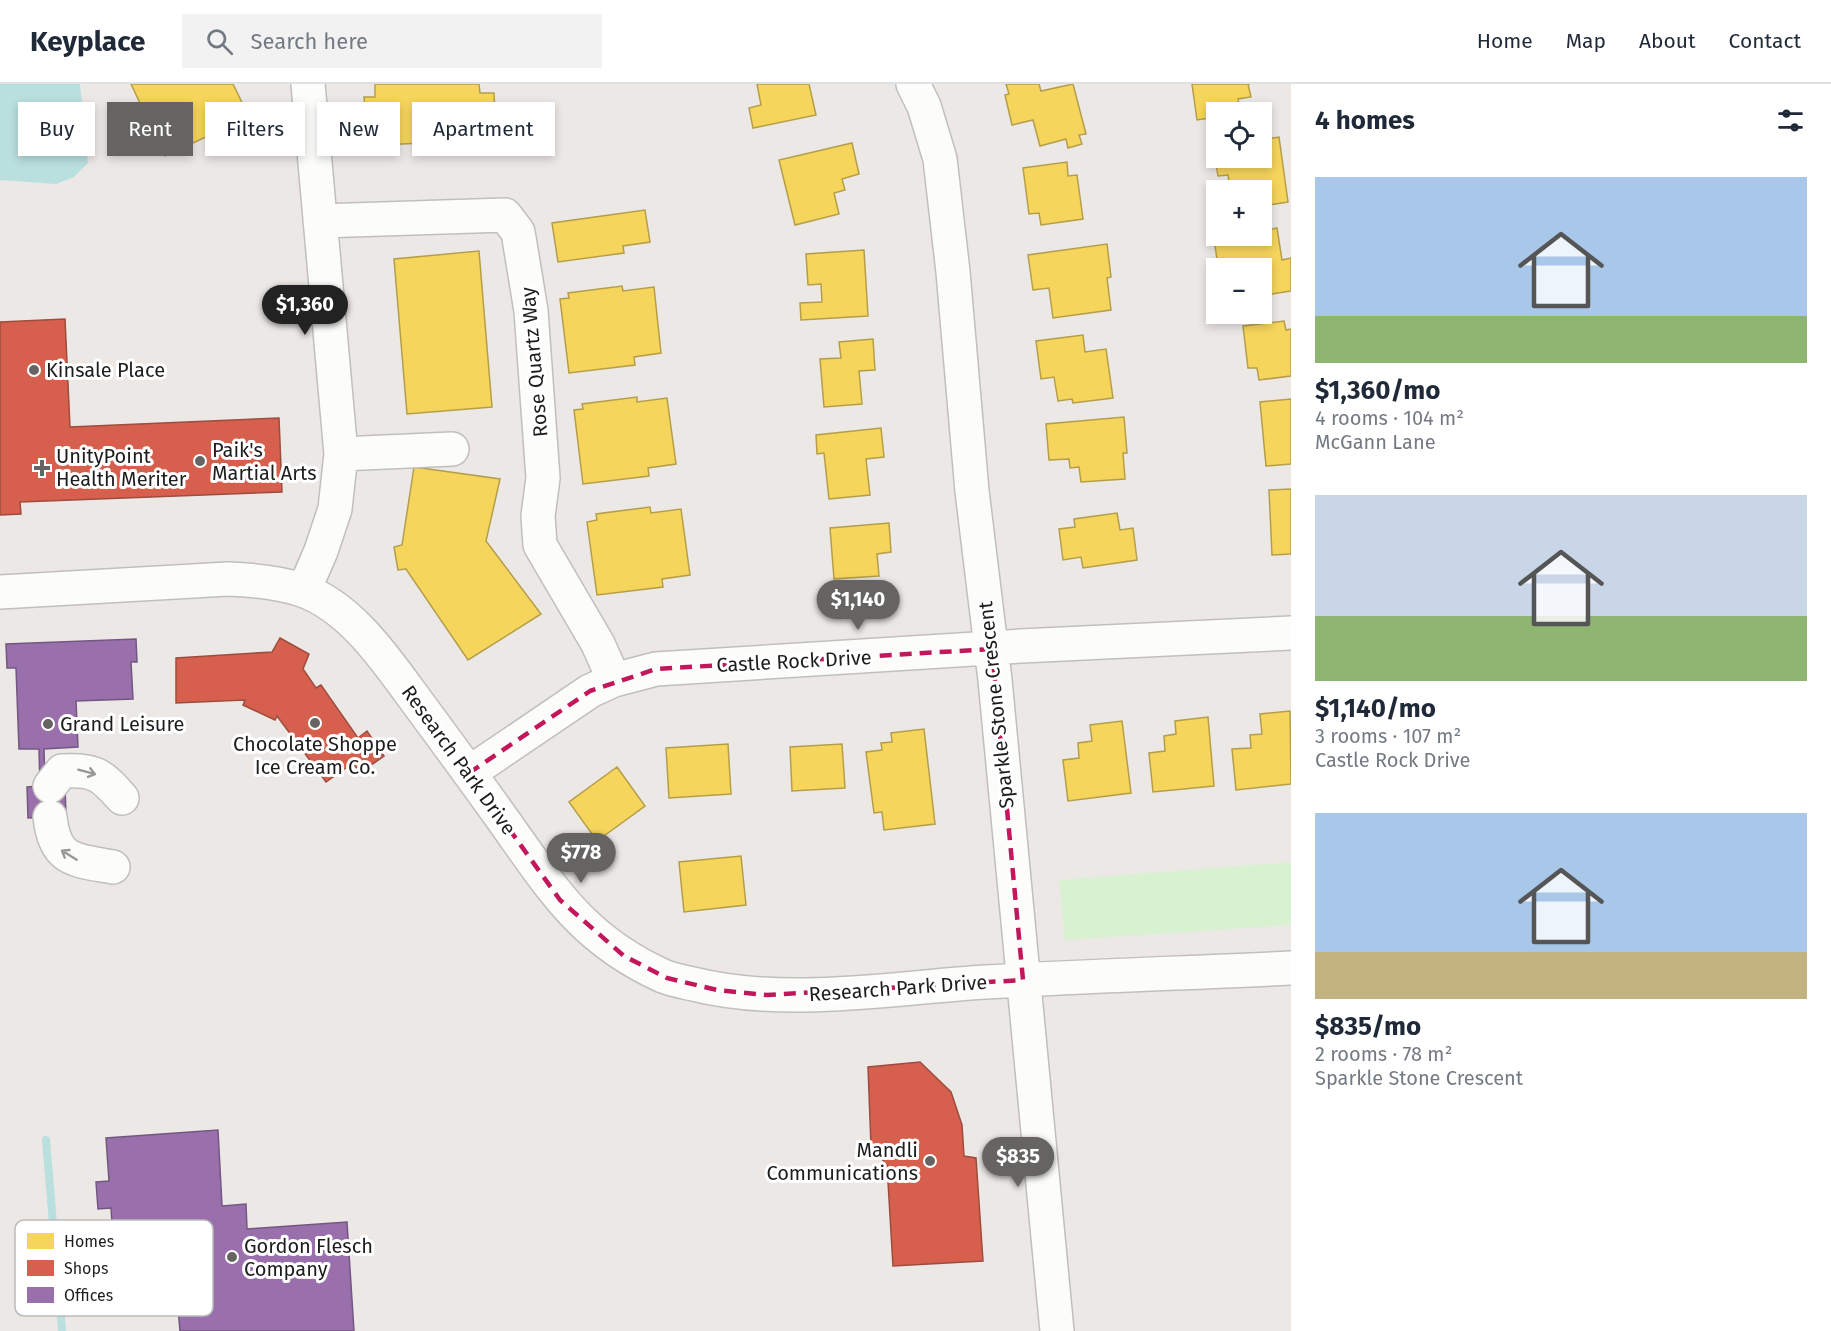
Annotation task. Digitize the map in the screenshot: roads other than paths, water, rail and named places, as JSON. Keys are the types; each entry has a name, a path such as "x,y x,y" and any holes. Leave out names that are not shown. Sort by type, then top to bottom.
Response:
{"street":[{"path":"304,590 321,551 335,509 340,454 308,84"},
{"name":"Sparkle Stone Crescent","path":"913,84 924,106 940,159 953,272 972,492 992,649 1058,1331"},
{"name":"Rose Quartz Way","path":"320,221 505,215 518,232 531,311 540,409 543,478 538,516 540,545 598,644 614,680"},
{"path":"340,454 452,448"},
{"name":"Research Park Drive","path":"0,592 228,579 261,581 304,590 332,607 377,648 470,773 560,900 591,932 624,956 667,978 717,990 767,995 832,993 1023,980 1291,968"},
{"name":"Castle Rock Drive","path":"470,773 590,691 614,680 656,669 1291,633"},
{"path":"112,867 73,860 60,849 52,833 50,801 62,771 84,769 105,779 122,798"}],"water":[{"path":"0,84 80,84 82,102 18,102 18,156 87,156 88,163 74,177 56,184 0,180"}],"waterway":[{"path":"46,1140 53,1220"},
{"path":"61,1316 62,1331"}],"place":[{"name":"Kinsale Place","path":"34,370"},
{"name":"Paik's Martial Arts","path":"200,461"},
{"name":"UnityPoint Health Meriter","path":"42,468"},
{"name":"Chocolate Shoppe Ice Cream Co.","path":"315,723"},
{"name":"Grand Leisure","path":"48,724"},
{"name":"Mandli Communications","path":"930,1161"},
{"name":"Gordon Flesch Company","path":"232,1257"}]}
